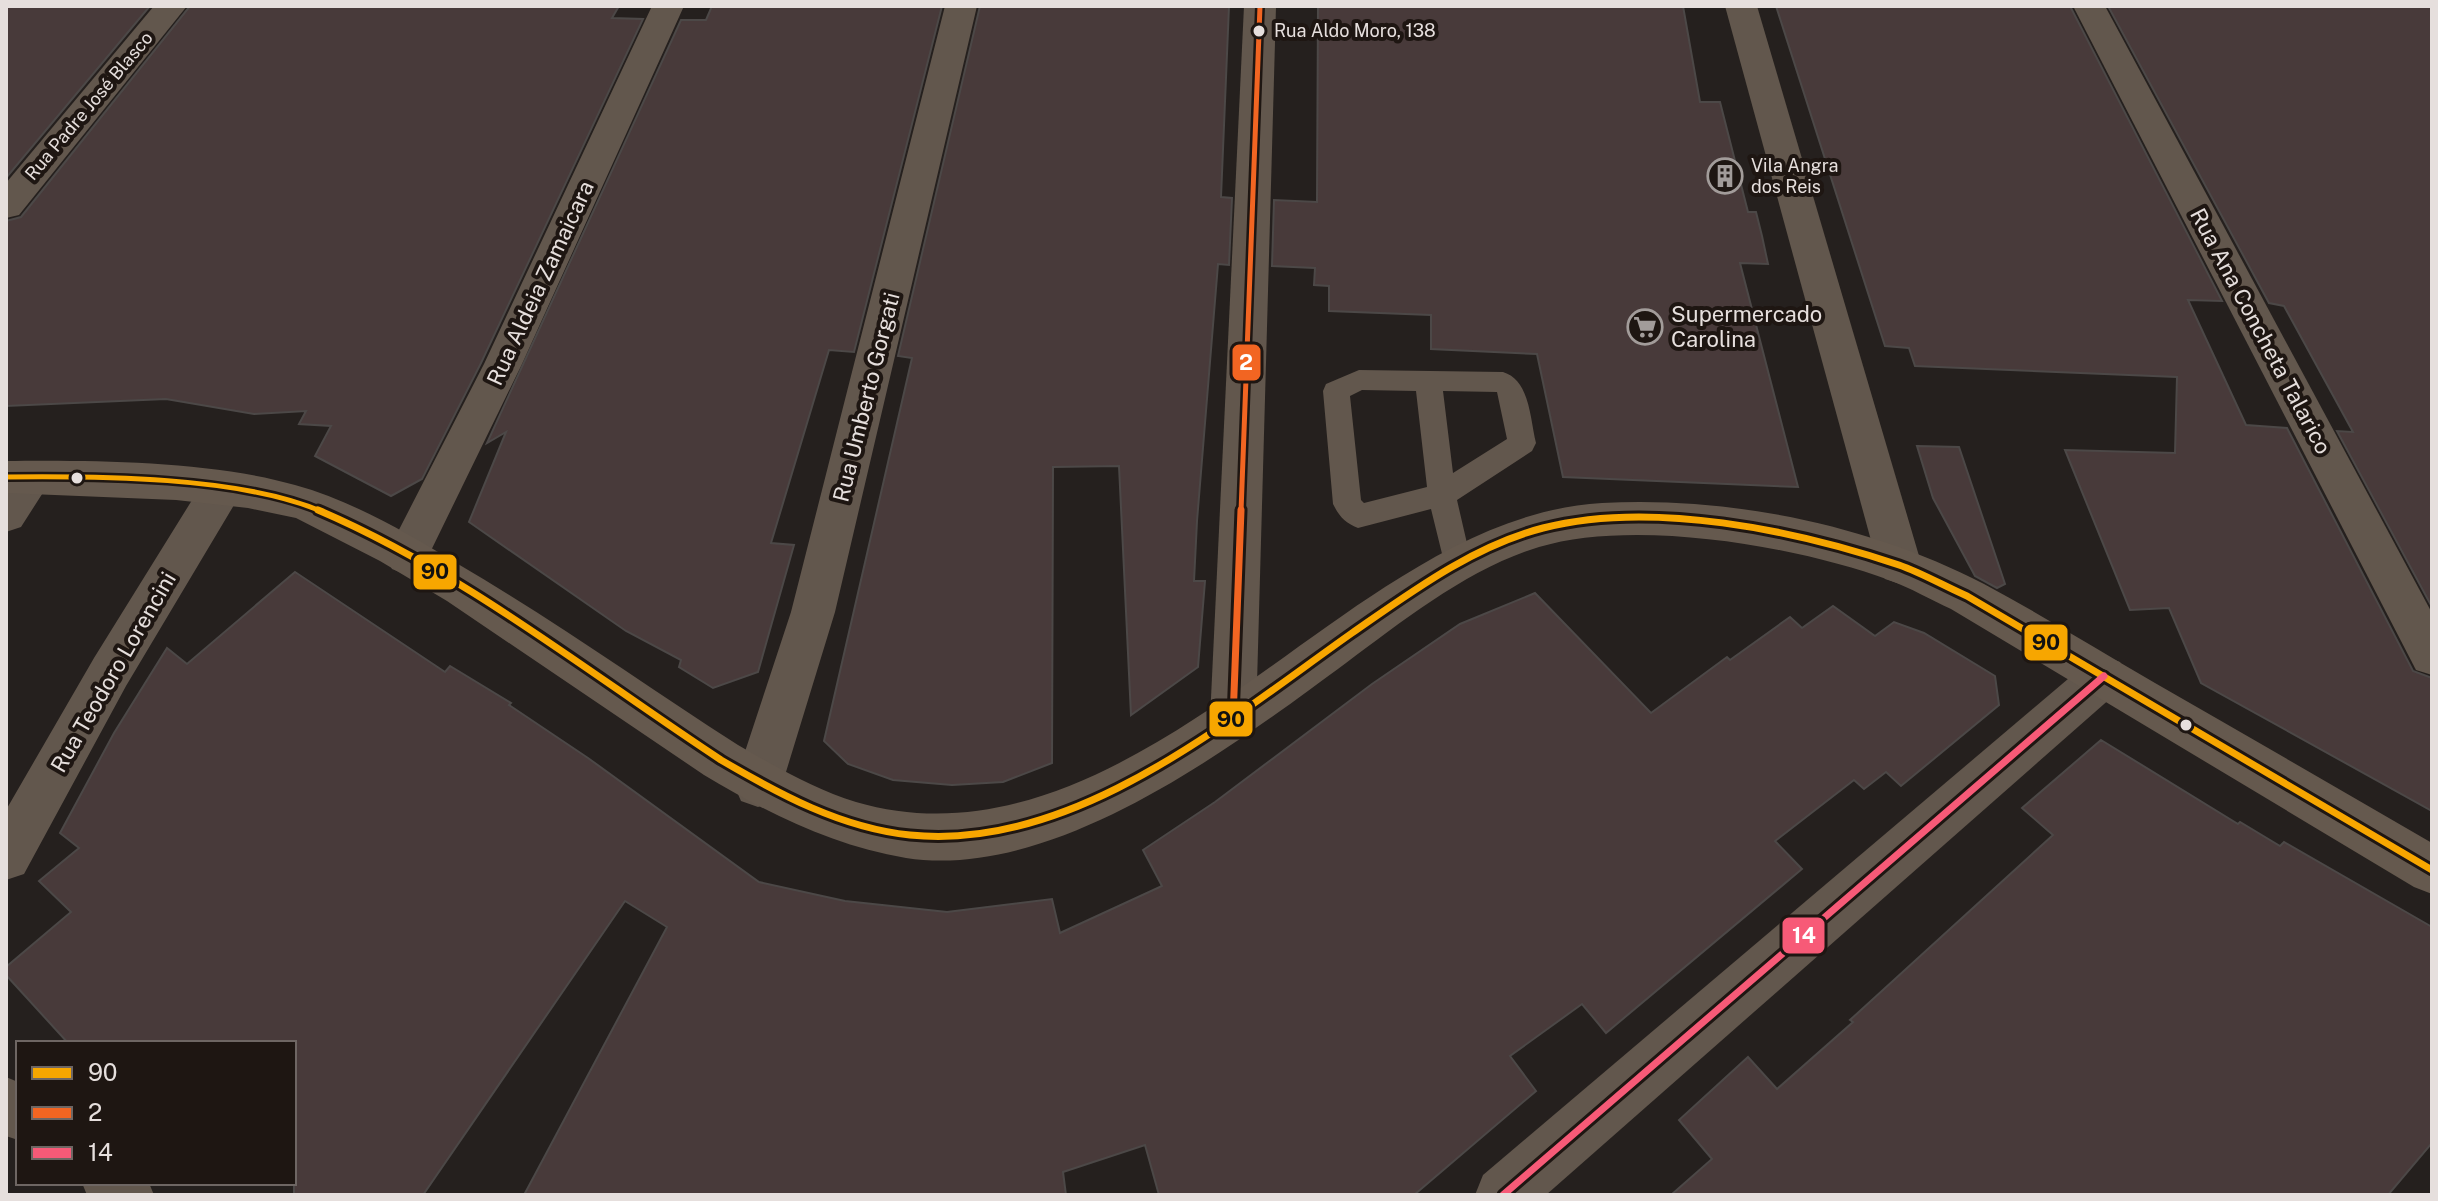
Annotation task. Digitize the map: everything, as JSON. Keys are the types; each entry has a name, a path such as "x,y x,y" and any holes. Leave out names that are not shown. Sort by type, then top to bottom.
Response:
{"street":[{"name":"Rua Padre José Blasco","path":"6,206 171,6"},
{"name":"Rua Aldeia Zamaicara","path":"407,557 503,364 668,6"},
{"name":"Rua Umberto Gorgati","path":"758,785 813,612 961,6"},
{"path":"1233,719 1260,6"},
{"path":"1741,6 1900,566"},
{"name":"Rua Ana Concheta Talarico","path":"2089,6 2432,656"},
{"path":"6,515 19,477 125,478 222,488 280,497 323,511 515,621 758,785 835,819 900,833 962,837 1027,824 1093,800 1233,719 1357,630 1457,565 1501,544 1554,526 1626,519 1725,526 1812,542 1900,566 1967,596 2432,870"},
{"name":"Rua Teodoro Lorencini","path":"6,857 110,672 222,488"},
{"path":"1503,1195 2104,676"}],"lane":[{"path":"1359,380 1503,382 1509,387 1522,443 1442,495 1358,516 1347,504 1336,391 1359,380"},
{"path":"1428,380 1442,495 1457,565"}],"building":[{"path":"6,6 150,6 6,178"},
{"path":"190,6 619,6 612,18 643,19 481,363 422,479 391,496 315,456 331,426 299,424 306,411 254,414 166,399 6,406 6,221 21,217"},
{"path":"712,6 942,6 854,352 829,350 771,543 794,545 758,672 713,688 679,667 681,660 626,631 469,522 506,432 487,443 681,20 706,20"},
{"path":"980,6 1229,6 1221,197 1232,198 1229,265 1218,264 1197,521 1194,581 1205,581 1198,667 1131,715 1119,466 1053,467 1052,763 1003,782 952,785 893,780 848,764 824,741 912,358 898,356"},
{"path":"1318,6 1683,6 1700,102 1720,102 1748,212 1756,212 1762,236 1768,264 1740,263 1798,487 1563,477 1537,354 1431,349 1431,315 1329,311 1329,286 1314,285 1315,268 1272,266 1274,200 1317,202"},
{"path":"1776,6 2070,6 2222,301 2188,300 2246,425 2287,428 2413,671 2432,678 2432,811 2201,683 2169,608 2130,610 2065,450 2175,453 2177,377 1915,366 1909,348 1885,346"},
{"path":"2108,6 2432,6 2432,607 2337,431 2353,432 2284,306 2269,303"},
{"path":"1917,446 1959,447 2005,584 1997,588 1975,576 1933,498"},
{"path":"295,572 445,672 450,666 511,703 509,705 759,882 845,901 947,912 1052,899 1060,933 1162,886 1143,850 1215,802 1372,684 1460,624 1535,593 1651,713 1727,657 1730,660 1790,617 1802,628 1833,606 1875,636 1894,622 1924,633 1995,676 1999,705 1901,786 1886,772 1864,789 1854,780 1775,841 1802,869 1606,1033 1582,1004 1510,1056 1536,1091 1414,1195 1159,1195 1145,1145 1063,1172 1066,1195 524,1195 667,927 625,901 423,1195 294,1195 296,1041 66,1041 6,975 6,967 71,912 39,881 79,848 60,833 114,733 167,648 187,664"},
{"path":"2101,740 2238,824 2240,822 2280,846 2284,842 2432,927 2432,1143 2388,1195 1671,1195 1712,1159 1679,1120 1748,1057 1777,1089 1853,1022 1850,1020 2053,835 2022,808"}],"transit line":[{"name":"2","path":"1233,719 1260,6"},
{"name":"90","path":"6,477 176,484 264,494 296,501 361,530 463,588 678,732 766,786 811,808 859,825 909,835 961,837 988,834 1040,820 1090,800 1138,775 1200,740 1420,587 1482,552 1519,536 1558,525 1641,519 1685,521 1774,533 1898,565 1967,596 2432,870"},
{"name":"14","path":"1503,1195 2104,676"}],"place":[{"name":"Rua Aldo Moro, 138","path":"1259,31"},
{"name":"Vila Angra dos Reis","path":"1725,176"},
{"name":"Supermercado Carolina","path":"1645,327"}]}
